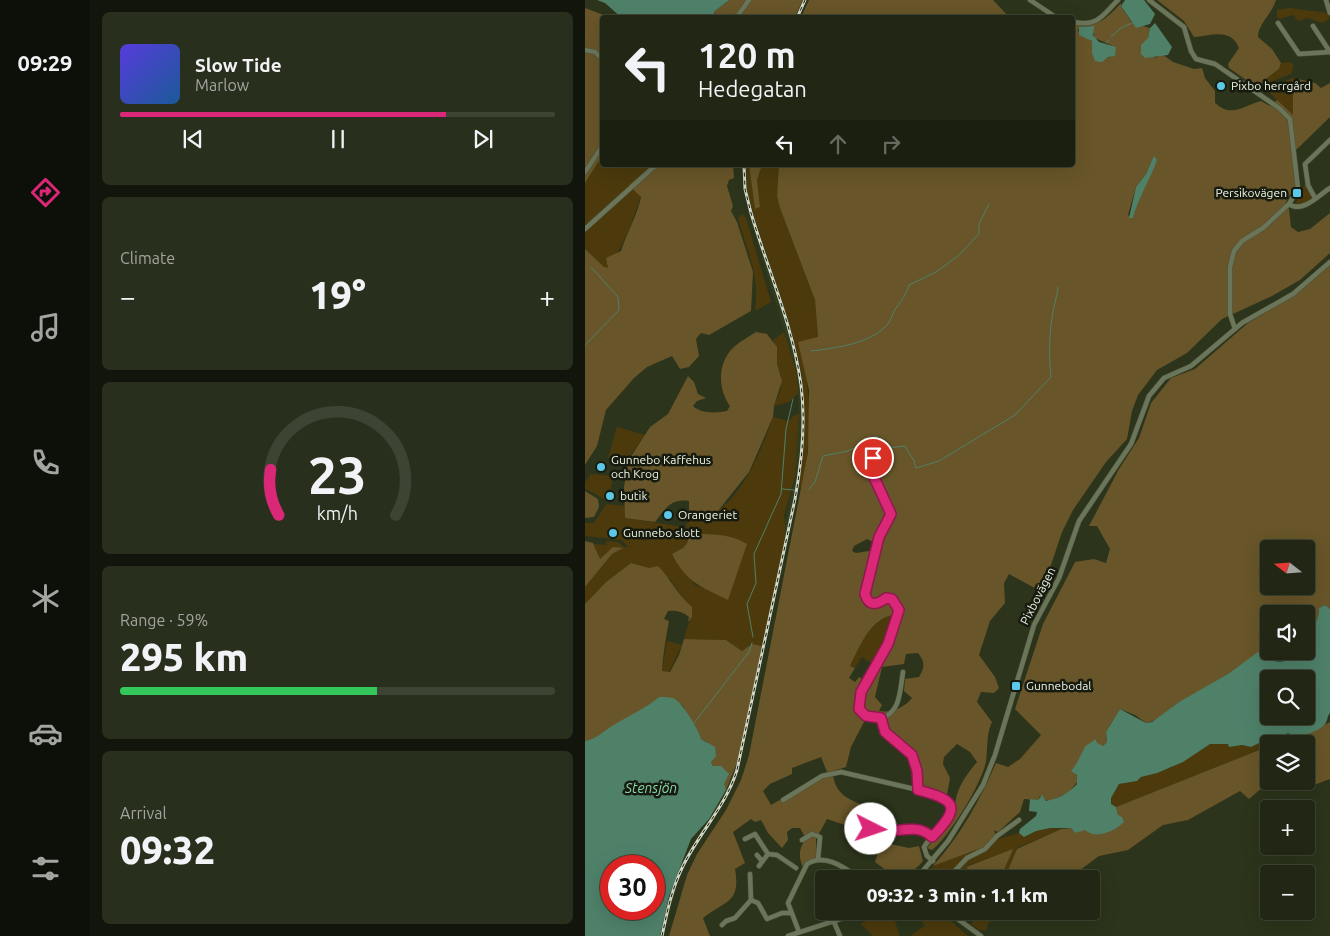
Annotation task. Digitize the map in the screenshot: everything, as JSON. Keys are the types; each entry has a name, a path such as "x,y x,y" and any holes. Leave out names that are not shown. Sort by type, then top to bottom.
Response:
{"street":[{"path":"738,15 749,0"},
{"path":"1030,0 1051,15"},
{"path":"1075,22 1086,24 1095,22 1118,0"},
{"path":"1149,0 1184,27 1191,51 1196,59 1215,64 1274,104 1289,119 1298,189 1289,204 1263,228 1242,241 1234,251 1230,267 1230,314 1235,329"},
{"path":"1326,0 1330,13"},
{"path":"1278,23 1299,54 1330,52 1313,26"},
{"path":"585,50 595,52 600,57"},
{"path":"1315,198 1308,185 1305,164 1330,140"},
{"path":"585,172 600,150"},
{"path":"585,229 654,167"},
{"path":"1289,204 1299,208 1330,188"},
{"name":"Pixbovägen","path":"924,870 967,813 983,785 995,755 1033,625 1059,578 1079,521 1131,444 1145,403 1159,382 1191,366 1235,329 1293,294 1330,262"},
{"path":"876,438 873,475 890,518 879,537 865,594 867,600 872,604 878,604 886,598 892,599 899,610 888,644 862,688 858,703 862,714 881,718 890,714 898,704 903,672"},
{"path":"881,718 885,732 912,755 917,771 918,790"},
{"path":"783,800 822,776 841,772 940,795 948,801 951,807 949,820 925,844 924,849 933,861"},
{"path":"956,870 967,858 985,848 997,836 1019,820"},
{"path":"862,823 875,831 888,832 910,828 926,832 932,837"},
{"path":"745,839 755,834 768,854"},
{"path":"802,840 811,834 820,837 819,860"},
{"path":"759,866 768,854"},
{"path":"768,854 777,855 796,868"},
{"path":"757,855 762,861"},
{"path":"799,932 791,913 789,898 807,864 819,860 840,865 848,870"},
{"path":"722,925 726,921 735,918 751,900 750,874"},
{"path":"751,900 758,903 767,919 782,913 791,913"},
{"path":"788,936 840,920"},
{"path":"959,920 981,936"},
{"path":"834,922 840,936"}],"shaded area":[{"path":"729,0 803,0 796,15 714,15 715,11"},
{"path":"809,0 993,0 1007,15 802,15"},
{"path":"1157,0 1276,0 1260,28 1258,37 1272,49 1281,63 1279,69 1267,78 1270,82 1259,89 1229,68 1228,64 1239,48 1231,37 1219,34 1194,37 1184,21"},
{"path":"1121,3 1132,23 1150,28 1148,38 1155,58 1162,54 1173,62 1194,69 1202,68 1205,78 1215,91 1215,103 1227,110 1238,110 1261,101 1270,106 1277,100 1293,115 1293,89 1298,79 1315,83 1321,88 1330,83 1330,117 1293,153 1296,184 1285,204 1289,209 1291,227 1298,232 1310,229 1330,213 1330,253 1300,280 1272,296 1222,319 1187,353 1157,370 1138,395 1132,411 1127,439 1106,462 1073,510 1062,532 1045,583 1038,590 1009,574 1004,583 1005,603 990,621 979,655 995,677 999,688 994,693 981,692 977,702 992,722 988,736 984,770 956,822 939,843 932,850 927,848 955,813 958,791 977,762 970,752 957,744 944,757 943,764 950,778 947,795 922,788 918,769 911,752 899,738 882,730 876,720 866,718 851,747 846,767 833,771 835,784 838,789 846,797 863,805 862,814 853,822 857,829 827,819 816,839 816,857 803,867 800,860 800,852 806,839 800,828 792,828 787,832 788,840 782,848 768,833 761,820 755,822 751,819 733,832 745,863 735,869 736,888 734,895 725,904 703,918 710,936 669,936 687,875 697,854 726,810 741,780 749,755 808,452 809,390 798,342 818,337 815,300 780,208 777,196 779,167 1075,167 1075,24 1095,24 1106,18","holes":["1091,26 1095,38 1115,47 1112,56 1104,59 1094,58 1092,41 1078,31 1079,27","1157,160 1136,205 1133,218 1128,215 1136,187 1146,174 1151,163","867,539 875,543 875,550 856,553 852,551 854,546","892,615 885,642 864,680 859,677 855,682 849,678 855,668 850,666 866,635 877,623","918,653 923,662 919,677 905,679 904,691 912,698 905,705 897,709 879,711 882,705 875,697 882,667 904,664 906,654","821,757 827,772 771,805 763,791 770,784 792,774 792,768"]},
{"path":"585,8 604,15 600,15 600,159 585,183"},
{"path":"1289,8 1328,13 1330,18 1323,23 1307,18 1299,21 1293,15 1280,19 1277,17 1277,10"},
{"path":"1291,62 1294,66 1291,74 1270,82 1267,78 1279,69 1281,63"},
{"path":"1292,78 1297,79 1293,92 1293,116 1267,90"},
{"path":"600,159 600,167 648,167 633,220 622,245 608,268 605,268 585,249 585,183"},
{"path":"648,167 733,167 734,178 729,180 727,186 733,206 731,211 737,222 753,272 751,311 709,335 701,333 696,339 699,356 689,367 680,369 672,356 647,367 634,378 606,410 597,446 585,465 585,249 604,267 608,268 606,258 621,251 641,197 629,185 648,169"},
{"path":"743,167 746,167 747,190 752,210 790,326 802,375 805,394 804,451 799,487 737,774 726,799 681,872 663,936 660,936 669,896 680,866 726,790 739,758 783,548 785,523 795,476 799,415 797,374 748,211"},
{"path":"746,167 749,167 755,208 760,206 757,180 761,167 779,167 777,196 780,208 815,300 818,338 799,342 806,378 809,415 808,451 802,488 799,487 805,428 802,375 790,326 747,190"},
{"path":"749,167 761,167 757,180 760,207 755,209"},
{"path":"1306,182 1312,197 1303,205 1295,205"},
{"path":"742,214 746,218 771,302 755,311 756,286 752,263 738,218"},
{"path":"1330,265 1330,609 1325,605 1319,608 1315,623 1315,605 1260,605 1260,660 1288,660 1282,661 1252,660 1246,662 1215,683 1178,703 1151,722 1146,723 1135,715 1120,709 1106,732 1107,742 1103,746 1092,743 1088,746 1073,769 1079,780 1069,792 1049,802 1040,796 1038,800 1024,799 1020,812 998,832 994,830 996,835 984,847 933,866 969,817 996,763 1008,767 1020,759 1041,735 1015,709 1043,624 1075,562 1094,559 1106,563 1110,549 1097,526 1089,526 1119,469 1139,438 1151,403 1171,378 1195,369 1248,323 1298,293"},
{"path":"756,332 767,334 777,347 777,364 782,381 774,406 773,417 749,472 714,516 689,521 689,501 677,501 669,505 655,522 625,518 624,487 628,461 650,427 668,414 688,376 694,382 698,394 706,398 697,401 693,406 705,412 727,411 730,406 721,385 724,361 735,346"},
{"path":"784,332 797,374 798,393 789,402 774,406 781,389 781,376 773,340"},
{"path":"799,414 795,476 784,516 784,543 781,561 762,646 752,644 742,651 726,640 684,639 692,607 686,603 670,579 631,563 606,582 585,604 585,587 612,554 622,548 600,559 594,544 606,545 606,541 618,542 624,547 628,547 622,540 585,536 585,523 594,523 606,504 625,506 625,518 677,526 687,532 686,525 689,521 718,510 738,490 759,454 773,417 789,421 793,416","holes":["688,534 712,534 707,589 695,585 672,554 686,544"]},
{"path":"617,427 645,435 627,460 608,458"},
{"path":"591,474 613,476 611,489 607,489 605,499 585,489 585,482"},
{"path":"585,491 598,499 599,507 594,517 585,518"},
{"path":"688,534 726,536 747,544 728,600 695,583 678,564 672,554 682,549 686,544"},
{"path":"585,541 593,543 600,559 613,547 623,548 612,554 585,587"},
{"path":"631,563 649,568 658,566 692,607 692,617 688,622 689,617 677,611 668,611 664,619 669,621 662,671 670,672 679,655 684,639 726,640 742,651 752,644 762,646 739,758 726,790 711,762 707,742 701,739 682,705 659,697 593,740 585,741 585,604 606,582"},
{"path":"892,614 885,642 874,665 862,657 855,668 850,666 871,629"},
{"path":"667,641 682,645 669,672 662,671"},
{"path":"1330,722 1330,779 1315,784 1315,735 1299,735"},
{"path":"1260,742 1260,749 1116,807 1111,804 1111,798 1119,784 1137,781 1141,777 1170,768 1210,744 1228,744 1229,747 1242,745 1251,747"},
{"path":"1260,750 1260,790 1249,799 1240,791 1188,820 1163,825 1128,850 1099,856 1080,870 1008,870 1017,849 1061,829 1071,828 1075,833 1118,815 1116,807"},
{"path":"1050,828 1061,829 1017,848 1008,870 1004,870 1012,850 966,866 971,870 930,870 933,866 984,847 996,835 998,839 1019,833 1025,837 1036,831"},
{"path":"881,842 909,848 919,846 923,861 913,870 886,870 875,862"},
{"path":"1013,849 1004,870 970,870 966,867"},
{"path":"868,920 894,920 900,936 873,936 861,924"},
{"path":"921,920 949,920 968,936 910,936 925,926"},
{"path":"973,920 998,920 989,922 986,930 979,930 971,924"}],"water":[{"path":"597,0 729,0 715,11 713,15 619,15 605,3"},
{"path":"1125,0 1144,0 1155,14 1150,24 1136,28 1121,6"},
{"path":"1155,23 1172,47 1168,55 1145,58 1141,54 1141,45 1148,38 1150,28"},
{"path":"1094,26 1093,35 1099,42 1116,47 1115,56 1108,57 1102,62 1095,61 1092,53 1092,41 1079,35 1079,27"},
{"path":"1154,156 1157,160 1133,218 1129,218 1136,187 1146,174"},
{"path":"1325,605 1330,609 1330,713 1326,723 1318,730 1302,735 1288,733 1284,735 1260,735 1260,742 1251,747 1242,745 1229,747 1228,744 1210,744 1183,762 1157,773 1141,777 1137,781 1119,784 1111,798 1111,804 1116,807 1118,815 1122,817 1124,822 1105,833 1094,834 1085,830 1075,833 1071,828 1050,828 1036,831 1024,837 1019,833 1020,829 1036,816 1037,812 1029,811 1030,799 1038,800 1042,795 1046,801 1054,799 1074,788 1077,784 1077,775 1071,771 1087,745 1095,739 1097,743 1103,746 1107,742 1106,732 1120,709 1146,723 1152,722 1179,702 1228,674 1258,652 1260,654 1260,660 1279,662 1286,660 1315,660 1315,623 1319,608"},
{"name":"Stensjön","path":"659,697 675,699 694,724 701,739 715,747 716,756 711,762 713,766 721,766 729,774 724,784 726,790 709,819 691,839 669,896 665,914 665,855 600,855 600,920 664,920 660,936 585,936 585,741 596,737"}],"waterway":[{"path":"1111,37 1121,28 1132,23"},
{"path":"1106,43 1109,40"},
{"path":"811,351 852,344 871,337 880,331 888,323 909,285 936,272 958,256 979,234 979,224 989,204"},
{"path":"585,345 619,310 618,297 591,267"},
{"path":"878,441 887,448 905,446 916,468 939,461 1015,415 1051,377 1050,333 1058,287"},
{"path":"753,637 747,604 756,583 754,554 781,494 786,429 793,399"},
{"path":"809,489 815,482 823,456 848,451 864,443 874,441"},
{"path":"782,489 794,490"},
{"path":"694,723 749,652 752,643"}],"railway":[{"path":"798,15 805,0"},
{"path":"662,936 670,900 679,874 689,854 726,796 737,770 800,471 803,414 797,363 786,320 751,213 745,189 744,167"}],"place":[{"name":"Pixbo herrgård","path":"1221,86"},
{"name":"Persikovägen","path":"1297,193"},
{"name":"Gunnebo Kaffehus och Krog","path":"601,467"},
{"name":"butik","path":"610,496"},
{"name":"Orangeriet","path":"668,515"},
{"name":"Gunnebo slott","path":"613,533"},
{"name":"Gunnebodal","path":"1016,686"}],"route":[{"path":"871,829 888,832 910,828 926,832 932,837 951,816 951,806 946,798 918,790 916,764 912,755 887,735 881,718 866,716 859,709 858,703 861,692 874,665 888,644 899,610 895,600 886,598 878,604 872,604 868,602 865,594 874,565 879,537 888,523 891,514 873,475 873,458"}]}
